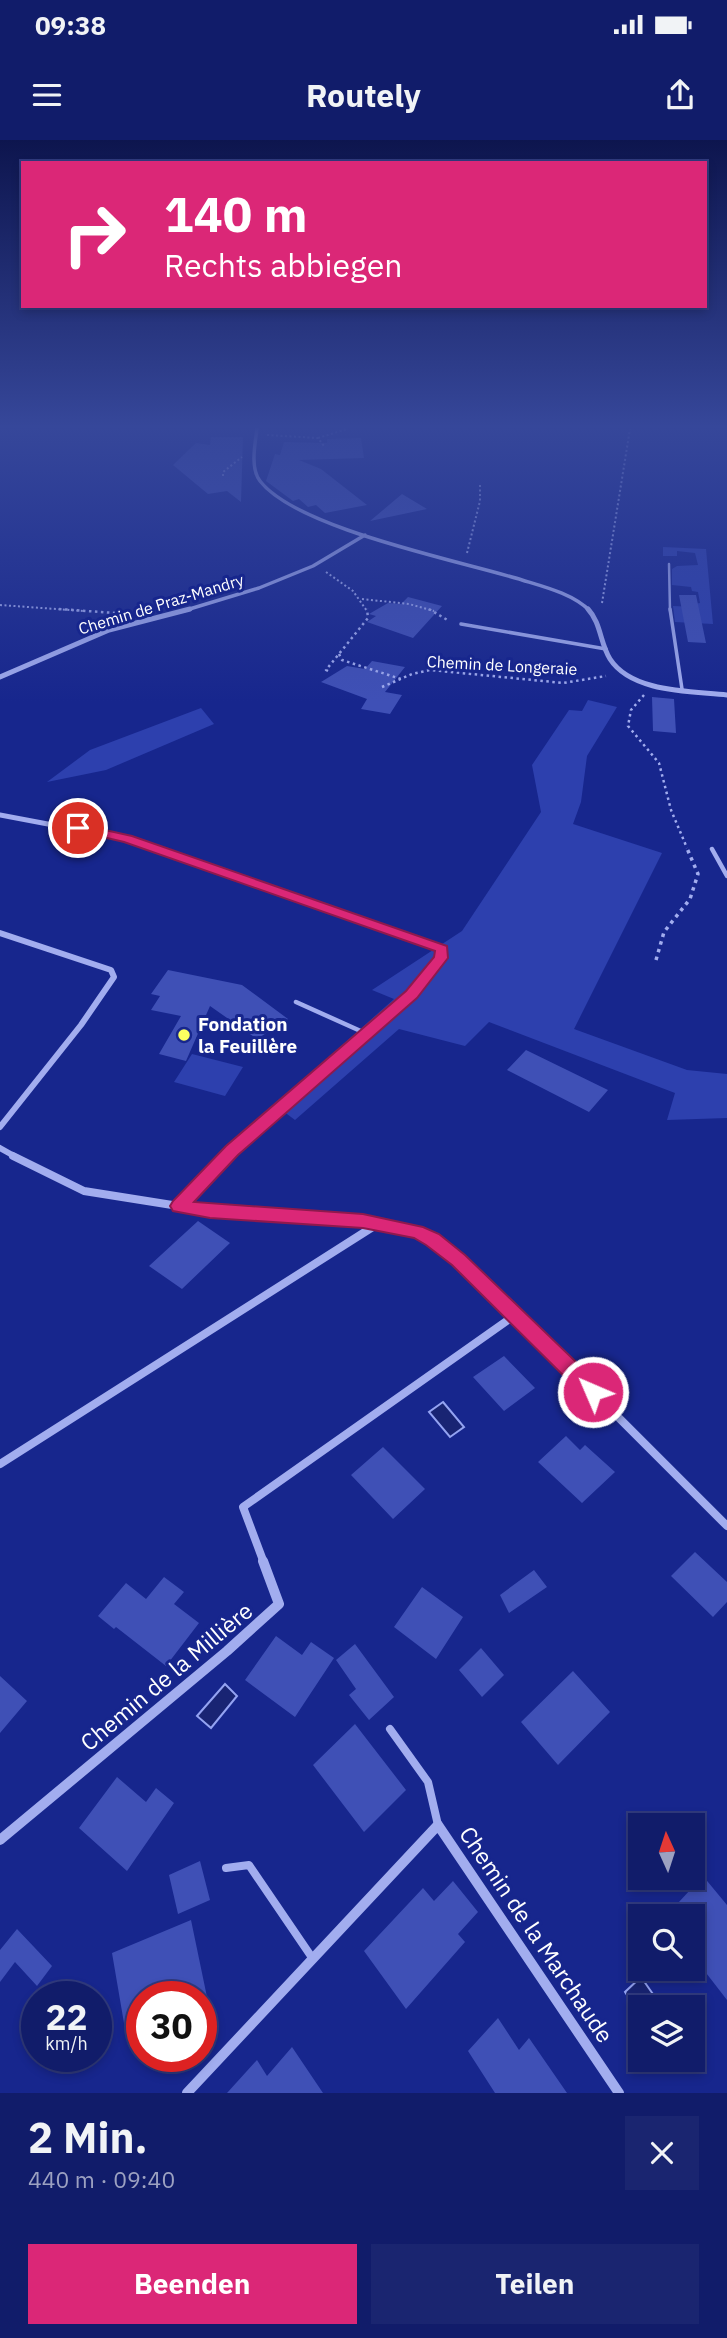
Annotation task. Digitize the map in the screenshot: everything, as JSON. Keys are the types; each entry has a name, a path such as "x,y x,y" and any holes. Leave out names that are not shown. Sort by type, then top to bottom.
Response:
{"street":[{"path":"327,520 365,535 464,562 548,589 590,609 596,617 611,661 622,671 656,685 727,695"},
{"name":"Chemin de Praz-Mandry","path":"0,677 109,630 232,597 316,565 365,535"},
{"path":"0,815 127,839 442,949 441,958 411,994 232,1151 179,1206"},
{"path":"0,933 111,970 114,977 81,1025 0,1126"},
{"path":"0,1148 41,1172 84,1191 210,1211 380,1223 417,1232 433,1240 458,1260 515,1315 727,1526"},
{"path":"0,1464 380,1223"},
{"name":"Chemin de la Millière","path":"0,1840 227,1651 279,1604 243,1507 515,1315"},
{"name":"Chemin de la Marchaude","path":"187,2093 438,1825 619,2093"}],"lane":[{"path":"669,564 668,595 682,689"},
{"path":"461,624 606,649"},
{"path":"712,849 727,876"},
{"path":"296,1002 365,1033"},
{"path":"390,1729 428,1782 438,1825"},
{"path":"226,1868 249,1865 313,1959"}],"path":[{"path":"464,562 475,520"},
{"path":"590,609 601,604 615,520"},
{"path":"316,565 362,599 369,608 368,618 326,670 328,671"},
{"path":"362,599 394,602 443,613 449,621 461,624"},
{"path":"0,605 119,614"},
{"path":"339,654 342,660 401,679"},
{"name":"Chemin de Longeraie","path":"382,687 430,670 563,683 597,679 622,671"},
{"path":"656,685 631,710 628,726 659,763 671,810 698,874 690,899 664,932 656,960"}],"shaded area":[{"path":"663,547 706,549 713,624 675,622 673,606 694,607 694,604 700,603 698,592 692,591 691,587 672,585 672,569 677,566 698,565 695,553 677,551 677,556 663,556"},
{"path":"588,700 617,707 587,756 581,802 573,824 662,853 574,1029 687,1070 727,1074 727,1118 667,1120 675,1093 489,1022 465,1046 399,1029 295,1120 275,1105 394,999 372,990 462,931 541,812 532,765 569,710 582,711"},
{"path":"201,708 214,724 106,770 47,782 90,750"},
{"path":"192,1054 243,1067 225,1096 174,1082"},
{"path":"443,1402 464,1427 450,1437 429,1412"},
{"path":"225,1684 237,1696 211,1728 197,1716"},
{"path":"637,1981 644,1981 654,1995 628,1997 625,1992"}],"building":[{"path":"679,595 696,595 706,643 688,642"},
{"path":"408,597 442,606 413,638 367,622 376,616 369,614 388,603 401,604"},
{"path":"372,661 405,667 385,692 402,695 390,714 361,709 367,699 321,682 347,666 365,669"},
{"path":"652,697 674,699 676,733 653,731"},
{"path":"168,970 242,985 288,1019 257,1039 210,1006 186,1061 159,1054 181,1016 151,1010 160,996 151,994"},
{"path":"526,1050 608,1090 589,1112 507,1070"},
{"path":"198,1221 230,1243 182,1289 149,1266"},
{"path":"504,1356 535,1388 504,1411 473,1377"},
{"path":"566,1436 580,1450 585,1445 615,1472 582,1503 538,1462"},
{"path":"383,1447 425,1489 393,1519 351,1475"},
{"path":"695,1552 727,1582 727,1602 713,1617 671,1576"},
{"path":"534,1570 547,1587 509,1613 500,1595"},
{"path":"164,1577 184,1592 174,1604 199,1623 166,1666 98,1616 126,1583 146,1599"},
{"path":"422,1587 463,1617 436,1659 394,1627"},
{"path":"276,1636 302,1655 311,1642 334,1658 295,1717 245,1680"},
{"path":"355,1644 394,1697 369,1720 349,1695 356,1689 336,1660"},
{"path":"481,1648 504,1675 482,1697 459,1670"},
{"path":"573,1671 610,1712 558,1765 521,1722"},
{"path":"0,1676 27,1701 0,1733"},
{"path":"355,1724 406,1790 364,1832 313,1765"},
{"path":"117,1777 146,1802 156,1788 174,1803 127,1871 79,1828"},
{"path":"200,1861 210,1900 178,1914 169,1875"},
{"path":"705,1878 727,1905 727,2000 705,1972 705,1904 677,1904 690,1890 705,1890"},
{"path":"453,1881 478,1912 458,1934 465,1942 406,2009 364,1951 423,1888 434,1901"},
{"path":"191,1920 204,1981 126,1981 125,2029 112,1953"},
{"path":"17,1929 52,1966 41,1981 32,1981 15,1962 0,1982 0,1950"},
{"path":"498,2018 519,2050 529,2038 567,2093 495,2093 468,2051"},
{"path":"292,2047 323,2093 227,2093 257,2060 267,2076"}],"place":[{"name":"Fondation la Feuillère","path":"184,1035"}],"route":[{"path":"78,828 127,839 442,949 441,958 411,994 232,1151 179,1206 210,1211 363,1221 417,1232 433,1240 458,1260 593,1392"}]}
